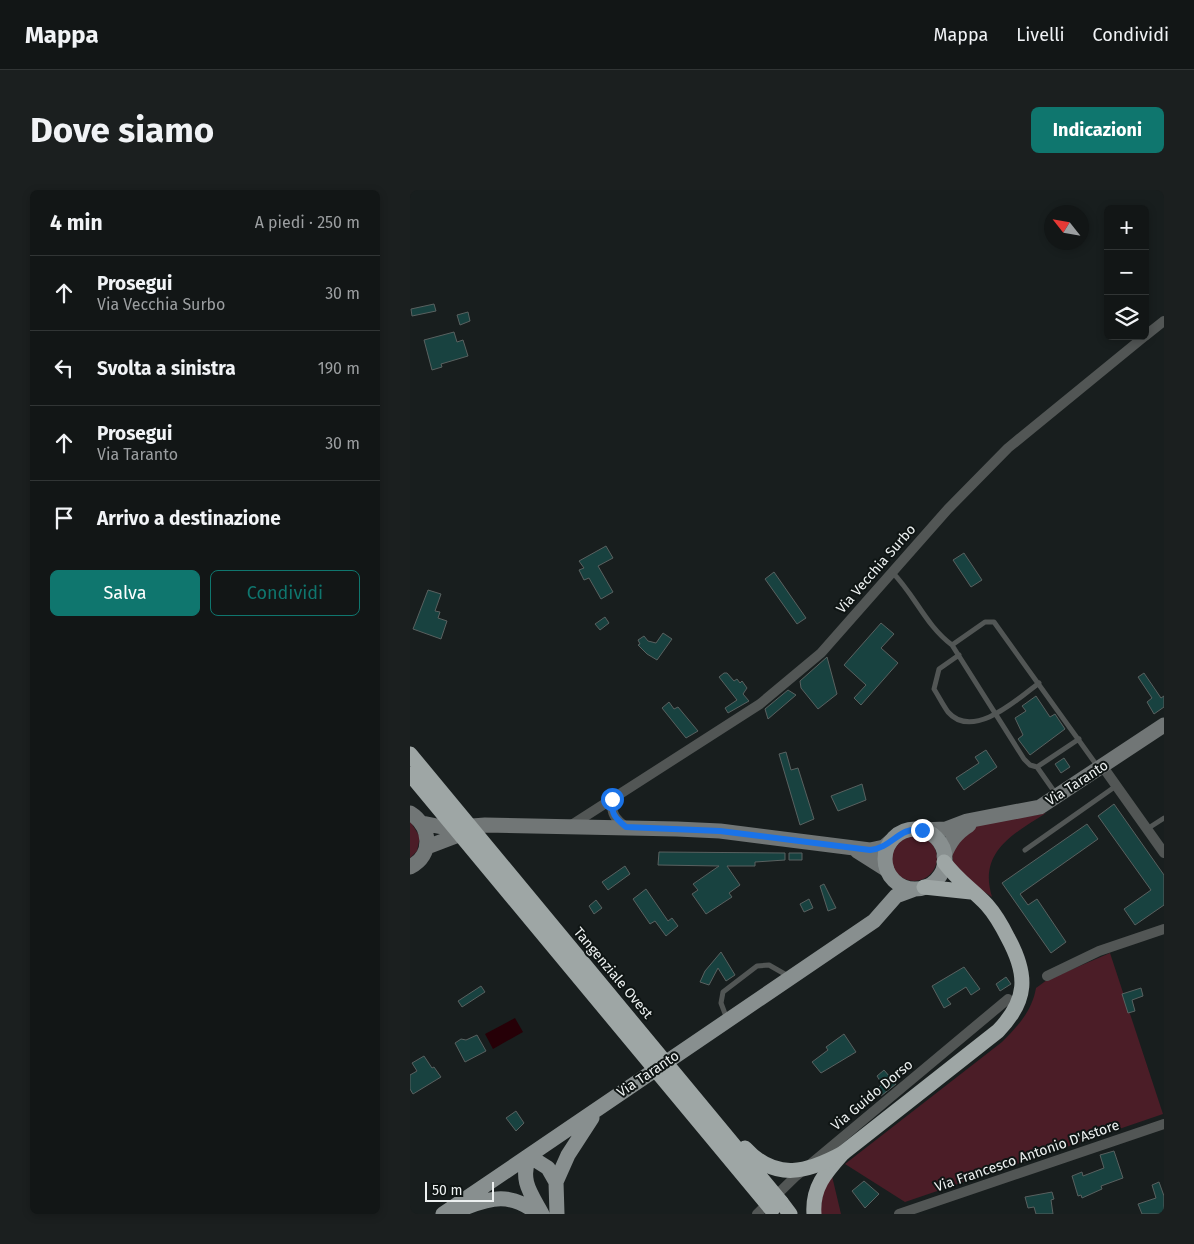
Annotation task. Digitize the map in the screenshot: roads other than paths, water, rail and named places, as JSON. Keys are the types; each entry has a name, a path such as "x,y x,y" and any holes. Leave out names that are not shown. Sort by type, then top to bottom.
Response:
{"highway":[{"name":"Tangenziale Ovest","path":"410,754 674,1073 777,1211"},
{"name":"Tangenziale Ovest","path":"410,774 724,1152 777,1211"},
{"path":"814,1214 814,1198 817,1186 825,1173 843,1154 983,1044 1009,1020 1021,996 1023,979 1021,965 1001,924 990,908 959,881 944,859"},
{"path":"919,888 972,892"},
{"path":"674,1073 689,1085 750,1154 762,1162 775,1168 801,1171 818,1167 843,1154"}],"main road":[{"name":"Via Taranto","path":"854,934 871,919 885,900 888,872 886,852 891,841 903,831 922,830"},
{"path":"922,830 930,833 939,842 944,859"},
{"name":"Via Taranto","path":"443,1214 874,921 896,896 919,888 938,877 944,859"},
{"path":"888,872 904,886 919,888"},
{"path":"557,1214 556,1182 578,1136 600,1106"},
{"path":"542,1214 525,1183 526,1166 529,1156 548,1168 556,1182"},
{"path":"449,1214 494,1198 518,1202 538,1214"}],"street":[{"name":"Via Vecchia Surbo","path":"1149,333 1164,321"},
{"name":"Via Vecchia Surbo","path":"569,826 760,704 821,653 948,509 1024,432 1140,340"},
{"name":"Via Taranto","path":"922,830 946,829 980,818 1040,807 1164,725"},
{"path":"1101,768 1164,853"},
{"path":"612,799 611,809 614,818 626,827"},
{"path":"410,813 422,823 426,831 427,848 423,857 410,867"},
{"name":"Via Taranto","path":"944,859 949,844 955,836 980,818"},
{"path":"422,823 447,828 485,825 626,827 720,831 846,848 884,848 891,841"},
{"path":"427,848 485,825"},
{"path":"846,848 867,856 888,872"},
{"path":"1046,976 1099,951 1164,929"},
{"name":"Via Guido Dorso","path":"757,1214 795,1177 1008,999"},
{"name":"Via Francesco Antonio D'Astore","path":"899,1214 1164,1124"}],"lane":[{"path":"892,572 902,582 938,635 952,645 1024,759 1037,767 1058,796"},
{"path":"952,645 984,622 994,622 1101,768"},
{"path":"959,655 939,669 934,689 949,714 960,720 977,721 996,715 1039,683"},
{"path":"1037,767 1079,739"},
{"path":"1025,850 1116,786"},
{"path":"1147,829 1164,818"},
{"path":"728,1020 721,1004 723,992 758,966 769,965 790,977"}]}
